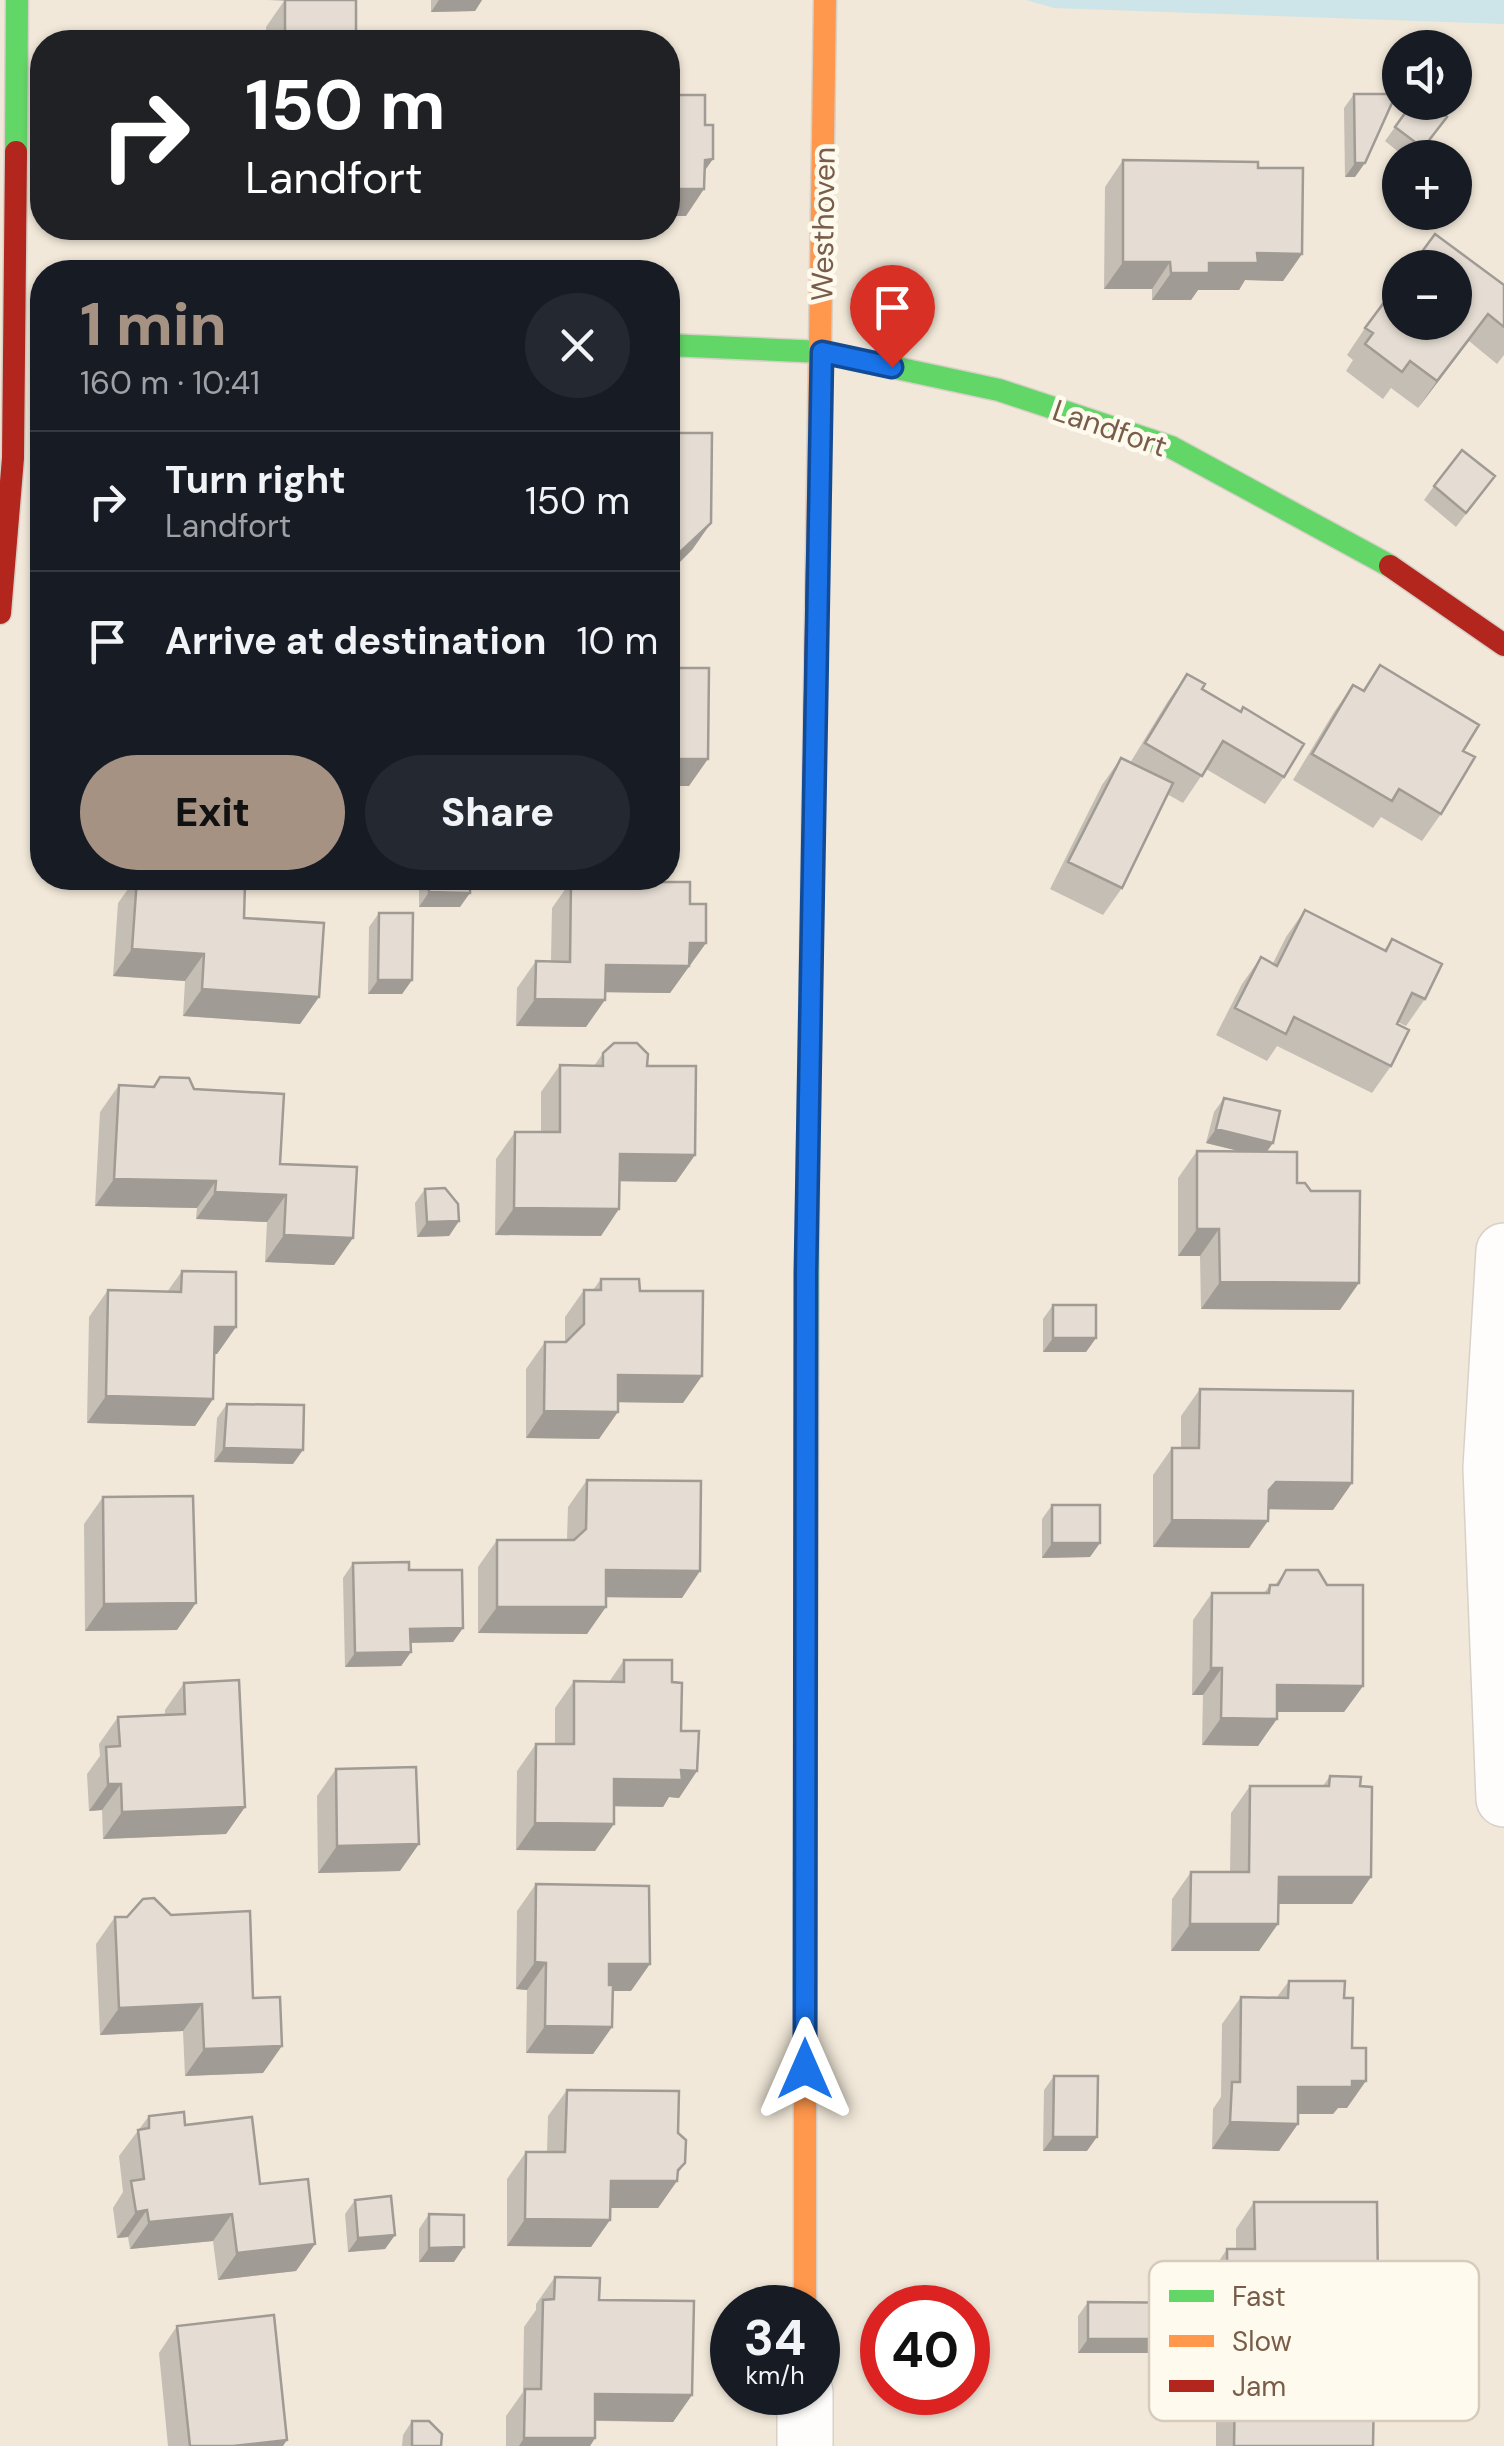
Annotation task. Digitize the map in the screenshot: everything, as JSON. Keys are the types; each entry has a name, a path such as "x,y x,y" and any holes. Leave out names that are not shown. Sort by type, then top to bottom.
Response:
{"street":[{"path":"0,612 27,324 6,184 17,0"},
{"name":"Westhoven","path":"805,2285 806,1273 825,0"},
{"name":"Landfort","path":"680,346 822,352 998,390 1171,447 1418,581 1504,645"},
{"path":"1504,1251 1491,1468 1504,1798"},
{"path":"804,2446 805,2415"}],"shaded area":[{"path":"0,0 1504,0 1504,2446 0,2446"}],"water":[{"path":"1026,0 1504,0 1504,24 1054,8"}],"building":[{"path":"285,0 356,0 356,30 285,30"},
{"path":"1354,94 1382,94 1384,120 1365,163 1355,163"},
{"path":"680,95 705,95 705,125 713,125 713,159 705,160 704,189 680,189"},
{"path":"1400,120 1445,120 1429,140 1412,140 1395,127"},
{"path":"1123,160 1258,162 1258,168 1303,168 1302,254 1257,253 1258,263 1209,263 1209,273 1171,273 1170,262 1123,262"},
{"path":"1435,234 1457,250 1423,250"},
{"path":"1472,261 1504,285 1504,327 1488,314 1472,335"},
{"path":"1382,305 1382,340 1468,340 1437,381 1410,361 1402,372 1365,344 1373,333 1365,328"},
{"path":"680,433 712,433 711,523 680,552"},
{"path":"1462,450 1495,476 1466,513 1434,486"},
{"path":"1380,665 1479,725 1463,751 1475,757 1441,814 1399,789 1392,801 1312,754 1353,685 1364,691"},
{"path":"680,668 709,668 708,759 680,759"},
{"path":"1187,674 1205,684 1202,689 1241,712 1243,707 1304,744 1284,777 1223,741 1202,776 1145,743"},
{"path":"1121,758 1173,783 1122,888 1068,862"},
{"path":"680,882 690,882 690,904 706,904 706,943 690,943 689,966 606,965 605,1000 535,999 536,961 570,962 571,890 680,890"},
{"path":"136,890 245,890 244,918 324,923 319,997 202,989 204,954 132,949"},
{"path":"429,890 470,890 470,893"},
{"path":"1305,910 1386,951 1392,939 1442,964 1425,999 1412,993 1397,1024 1409,1030 1391,1066 1294,1017 1286,1034 1235,1008 1261,957 1277,966"},
{"path":"379,913 413,913 412,980 378,980"},
{"path":"614,1043 637,1043 648,1054 647,1066 696,1066 695,1155 620,1154 619,1209 514,1208 515,1132 560,1132 560,1065 603,1066 603,1053"},
{"path":"160,1077 189,1078 194,1089 284,1094 280,1164 357,1167 353,1238 284,1235 286,1195 215,1192 216,1181 114,1179 119,1085 154,1087"},
{"path":"1224,1098 1280,1111 1273,1143 1216,1129"},
{"path":"1197,1151 1297,1152 1297,1183 1305,1183 1311,1191 1360,1191 1359,1283 1220,1282 1219,1229 1197,1229"},
{"path":"445,1188 458,1204 459,1221 427,1222 425,1189"},
{"path":"182,1271 236,1272 236,1327 215,1327 213,1399 106,1396 108,1290 181,1292"},
{"path":"601,1279 639,1279 640,1291 703,1291 702,1376 618,1375 618,1412 544,1411 545,1342 566,1342 584,1324 584,1290 601,1290"},
{"path":"1053,1305 1096,1305 1096,1338 1053,1338"},
{"path":"1200,1389 1353,1391 1352,1483 1276,1482 1269,1490 1268,1521 1172,1520 1172,1448 1199,1448"},
{"path":"227,1404 304,1405 303,1450 224,1448"},
{"path":"587,1480 701,1481 700,1571 606,1570 606,1607 497,1607 497,1540 574,1540 586,1529"},
{"path":"193,1496 196,1603 104,1604 103,1497"},
{"path":"1052,1505 1100,1505 1100,1543 1052,1543"},
{"path":"409,1562 409,1570 462,1570 463,1628 410,1629 411,1652 355,1653 353,1563"},
{"path":"1286,1570 1318,1570 1327,1585 1363,1585 1363,1686 1277,1685 1277,1719 1221,1718 1222,1668 1211,1668 1212,1593 1269,1593 1270,1585 1278,1585"},
{"path":"624,1660 672,1660 672,1682 682,1683 681,1731 699,1731 697,1771 681,1770 682,1780 614,1779 614,1824 535,1823 536,1744 574,1744 574,1681 624,1682"},
{"path":"239,1680 245,1807 122,1812 121,1784 108,1784 106,1747 120,1746 118,1717 185,1714 184,1683"},
{"path":"416,1767 419,1844 337,1846 336,1769"},
{"path":"1330,1776 1361,1777 1360,1786 1372,1787 1371,1877 1279,1877 1278,1924 1190,1924 1191,1872 1249,1872 1250,1786 1329,1786"},
{"path":"536,1884 649,1886 650,1964 609,1964 612,2027 545,2026 546,1963 535,1962"},
{"path":"154,1898 171,1915 250,1911 253,1998 280,1997 282,2046 204,2049 202,2004 119,2008 115,1917 127,1917 143,1899"},
{"path":"1289,1981 1345,1981 1344,1998 1353,1998 1352,2048 1366,2048 1366,2081 1352,2081 1352,2087 1298,2087 1298,2124 1230,2122 1232,2082 1240,2082 1241,1997 1288,1998"},
{"path":"1054,2076 1098,2076 1097,2137 1053,2137"},
{"path":"567,2090 679,2091 678,2133 686,2140 685,2163 678,2170 677,2181 611,2181 610,2220 525,2219 526,2152 565,2152"},
{"path":"184,2112 185,2125 252,2117 260,2184 308,2179 315,2244 237,2253 232,2214 149,2222 147,2210 136,2212 131,2181 144,2179 138,2130 149,2128 149,2116"},
{"path":"391,2196 395,2235 358,2238 355,2200"},
{"path":"1254,2202 1377,2202 1378,2261 1227,2261 1227,2249 1255,2249"},
{"path":"429,2214 464,2215 464,2247 429,2248"},
{"path":"555,2277 600,2278 599,2300 694,2301 692,2395 595,2394 595,2438 524,2438 525,2389 541,2389 543,2300 554,2299"},
{"path":"1088,2302 1149,2303 1149,2339 1088,2339"},
{"path":"274,2315 287,2440 190,2446 177,2326"},
{"path":"412,2421 429,2421 442,2434 441,2446 412,2446"},
{"path":"1234,2421 1373,2421 1373,2446 1234,2446"}],"traffic: fast":[{"path":"16,152 17,0"},
{"path":"680,346 822,352 999,390 1171,447 1390,566"},
{"path":"805,1874 808,1156"}],"traffic: slow":[{"path":"817,556 825,0"},
{"path":"805,1874 805,2285"}],"traffic: jam":[{"path":"0,613 13,458 16,152"},
{"path":"808,1156 817,556"},
{"path":"1390,566 1504,645"}],"route":[{"path":"805,2069 806,1273 822,352 892,367"}]}
